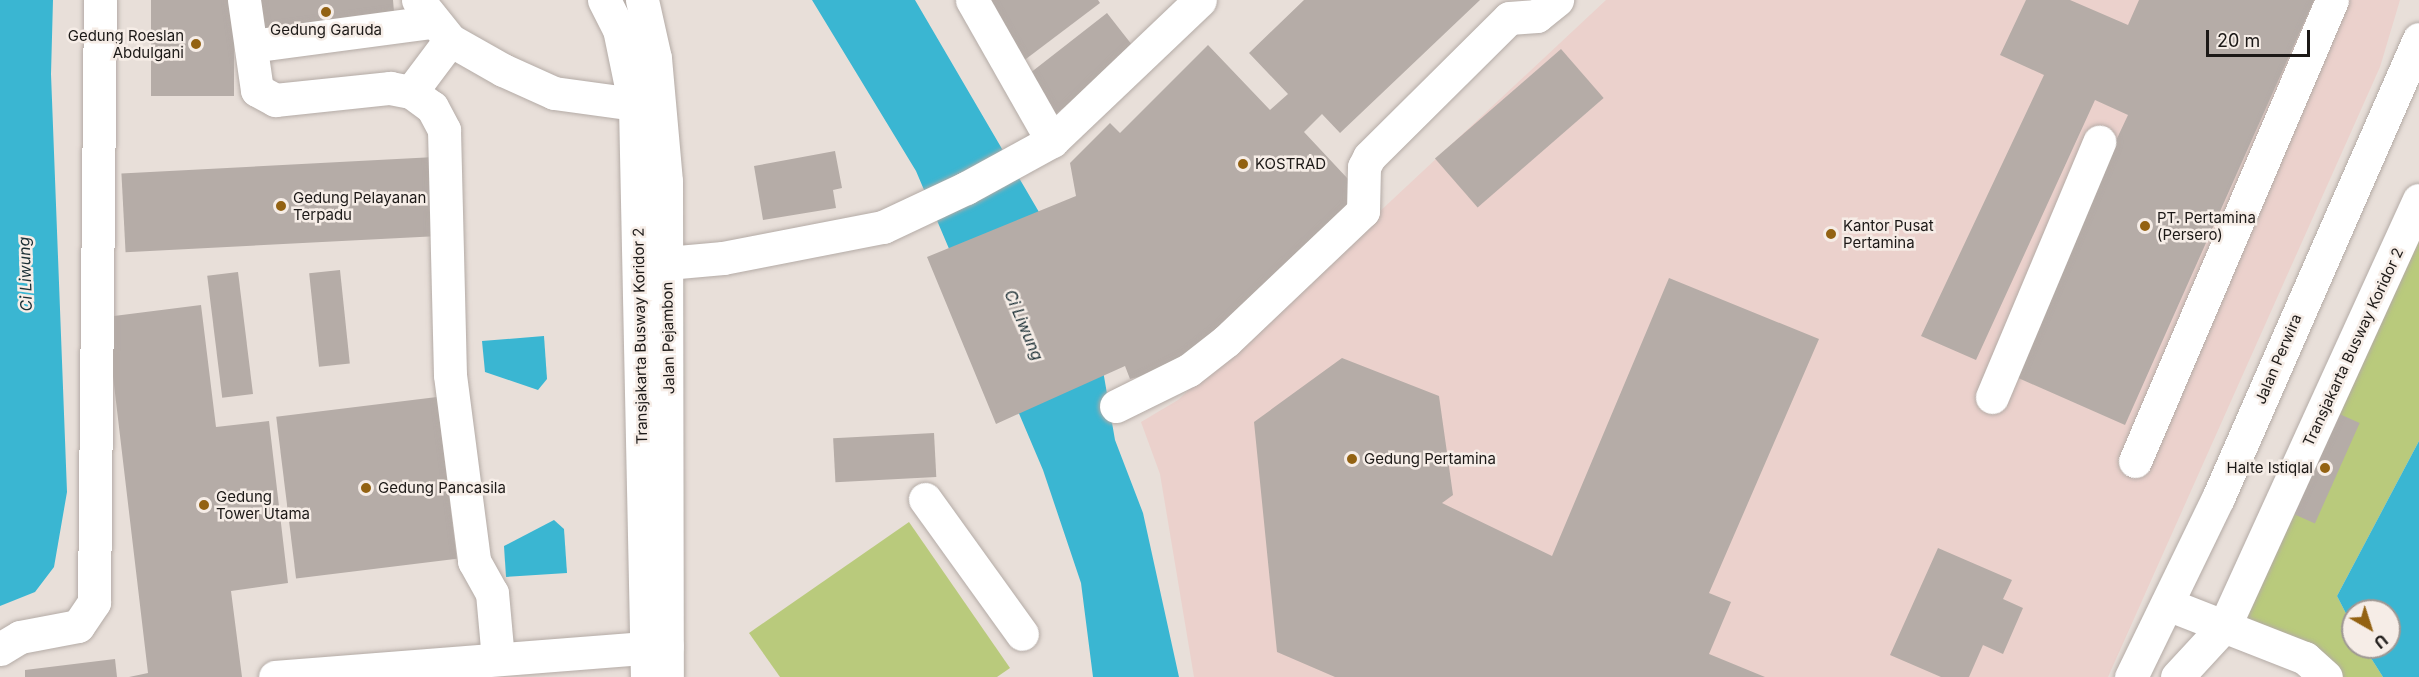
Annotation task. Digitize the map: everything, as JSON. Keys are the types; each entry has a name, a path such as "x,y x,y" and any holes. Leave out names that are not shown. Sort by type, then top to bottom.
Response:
{"main road":[{"path":"0,649 20,637 78,626 94,602 99,0"},
{"path":"244,0 257,90 274,100 390,88 411,92 432,107 444,130 450,375 474,561 492,593 512,665"},
{"name":"Transjakarta Busway Koridor 2","path":"604,0 619,29 647,107 657,662"},
{"name":"Jalan Pejambon","path":"642,0 647,107 667,263 657,662"},
{"path":"972,0 1044,147"},
{"path":"667,263 723,258 883,227 1044,147 1200,0"},
{"path":"1116,406 1189,370 1226,340 1363,211 1364,166 1369,157 1509,18 1537,16 1557,0"},
{"path":"2135,461 2332,0"},
{"path":"250,46 433,20 554,93 647,107"},
{"path":"411,92 433,20"},
{"name":"Jalan Perwira","path":"2131,677 2167,604 2419,39"},
{"path":"1992,397 2099,142"},
{"name":"Transjakarta Busway Koridor 2","path":"2177,677 2225,625 2419,200"},
{"path":"925,499 1022,634"},
{"path":"2167,604 2305,658 2326,677"},
{"path":"275,677 512,665 657,662"}],"shaded area":[{"name":"Kantor Pusat Pertamina","path":"1606,0 2400,0 2380,67 2108,677 1194,677 1160,474 1141,422 1178,400"}],"green space":[{"path":"2419,200 2419,441 2337,596 2341,604 2341,659 2372,659 2383,677 2326,677 2225,625"},
{"path":"909,522 1010,668 997,677 780,677 749,633"}],"water":[{"name":"Ci Liwung","path":"0,0 53,0 51,74 67,492 54,567 35,592 0,606"},
{"name":"Ci Liwung","path":"812,0 915,0 1091,301 1115,440 1143,513 1179,677 1093,677 1081,583 1043,470 916,171"},
{"path":"544,336 547,379 538,390 485,372 482,341"},
{"path":"2419,441 2419,677 2383,677 2372,659 2401,659 2401,599 2341,599 2341,604 2337,596"},
{"path":"554,520 564,529 567,573 506,577 504,546"}],"building":[{"name":"Gedung Roeslan Abdulgani","path":"151,0 234,0 234,96 151,96"},
{"name":"Gedung Garuda","path":"257,0 393,0 395,24 260,37"},
{"path":"981,0 1098,0 1100,3 1014,68"},
{"path":"1304,0 1480,0 1340,133 1322,114 1304,132 1363,195 1189,364 1130,379 1125,366 996,424 927,257 1076,196 1070,163 1110,123 1120,133 1208,45 1270,110 1288,94 1249,53"},
{"name":"PT. Pertamina (Persero)","path":"2026,0 2070,0 2128,25 2139,0 2314,0 2125,425 2007,373 2128,115 2095,100 1976,360 1921,336 2044,75 2000,55"},
{"path":"1107,13 1137,51 1053,116 1023,78"},
{"path":"1561,49 1604,98 1478,208 1435,159"},
{"path":"835,151 842,188 833,190 836,208 763,220 754,166"},
{"name":"Gedung Pelayanan Terpadu","path":"435,157 439,236 126,252 121,173"},
{"path":"340,270 350,363 319,367 309,273"},
{"path":"238,272 253,394 222,398 207,276"},
{"name":"Gedung Pertamina","path":"1669,278 1819,339 1709,593 1731,602 1709,654 1765,677 1335,677 1277,652 1254,422 1342,358 1439,396 1453,495 1442,503 1552,556"},
{"name":"Gedung Tower Utama","path":"201,305 216,427 269,421 288,583 231,591 242,677 129,677 148,673 106,317"},
{"name":"Gedung Pancasila","path":"437,397 457,559 296,579 276,417"},
{"name":"Halte Istiqlal","path":"2335,412 2360,423 2315,523 2290,512"},
{"path":"934,433 936,477 835,482 833,438"},
{"path":"1938,548 2012,580 2003,599 2023,608 2003,654 1983,645 1969,677 1941,677 1890,655"},
{"path":"115,659 117,677 25,677 25,670"}],"place":[{"name":"Gedung Garuda","path":"326,12"},
{"name":"Gedung Roeslan Abdulgani","path":"196,44"},
{"name":"KOSTRAD","path":"1243,164"},
{"name":"Gedung Pelayanan Terpadu","path":"281,206"},
{"name":"PT. Pertamina (Persero)","path":"2145,226"},
{"name":"Kantor Pusat Pertamina","path":"1831,234"},
{"name":"Gedung Pertamina","path":"1352,459"},
{"name":"Halte Istiqlal","path":"2325,468"},
{"name":"Gedung Pancasila","path":"366,488"},
{"name":"Gedung Tower Utama","path":"204,505"}]}
